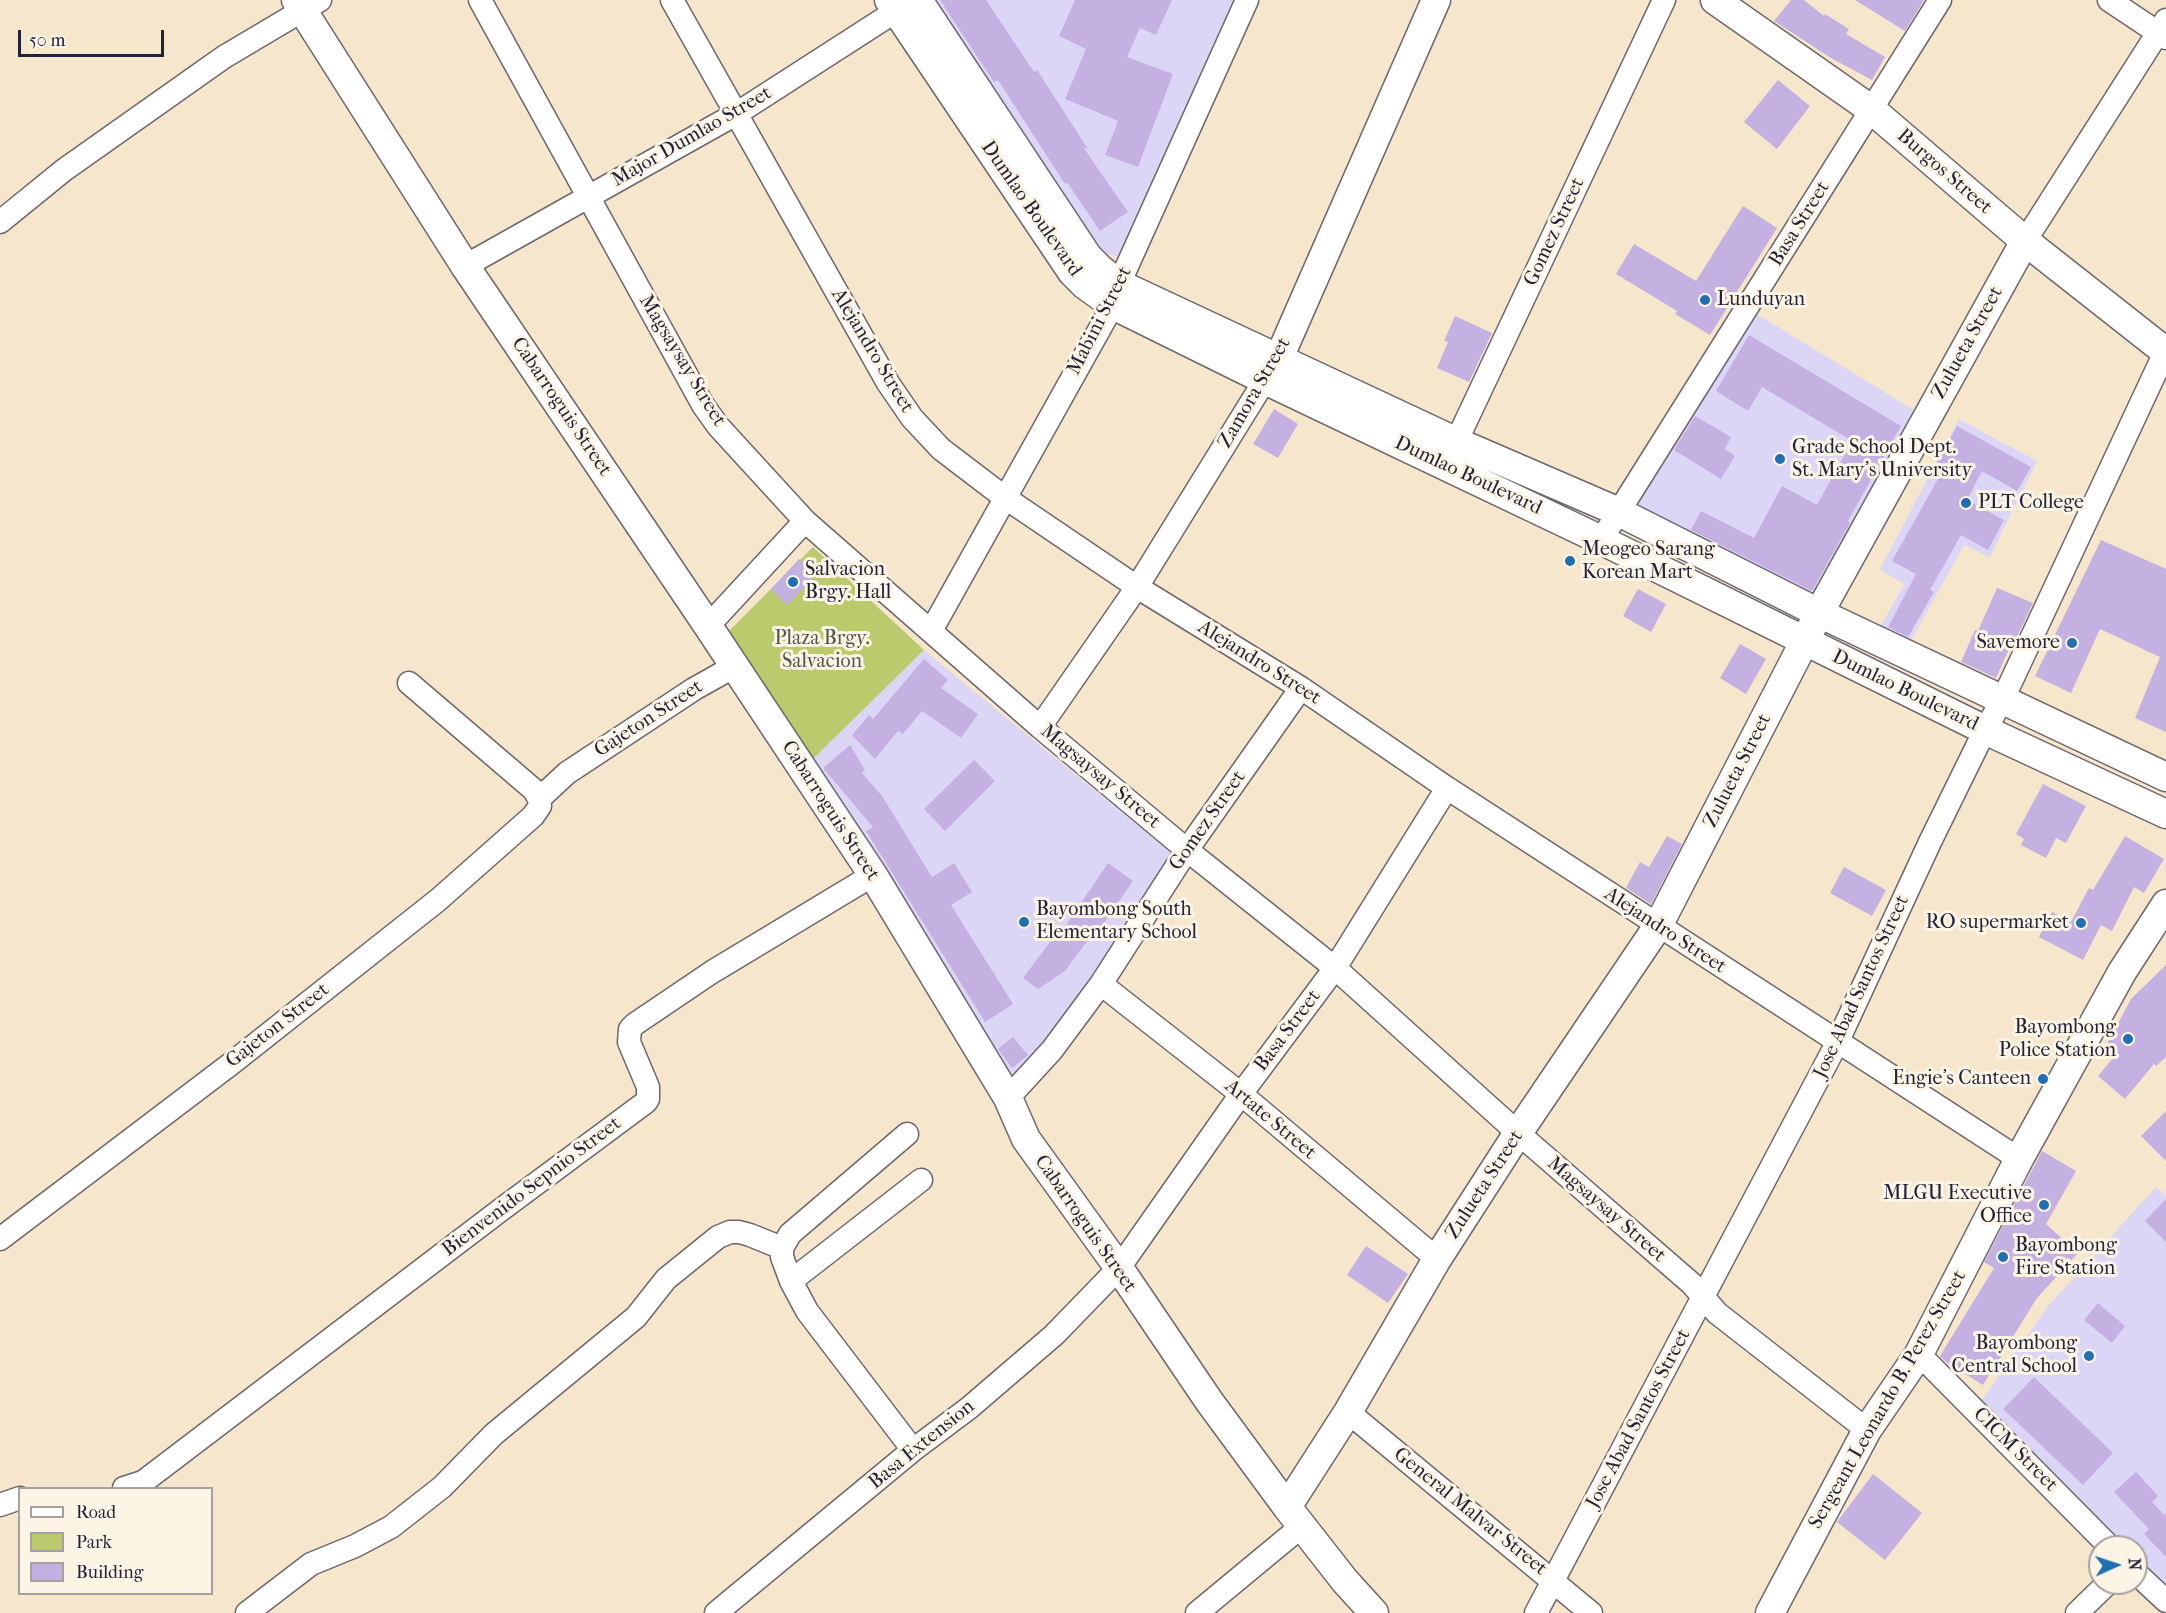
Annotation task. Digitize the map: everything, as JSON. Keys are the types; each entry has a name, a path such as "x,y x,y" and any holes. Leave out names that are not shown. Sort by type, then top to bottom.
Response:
{"street":[{"name":"Magsaysay Street","path":"480,0 703,405 725,434 805,521 1040,727 1187,850 1335,968 1518,1133 1692,1284 1717,1313 1867,1430"},
{"name":"Alejandro Street","path":"672,0 863,339 912,418 941,449 1004,497 1137,587 1301,688 1447,789 2019,1160"},
{"name":"Mabini Street","path":"931,631 1116,294 1247,0"},
{"name":"Zamora Street","path":"1040,727 1137,587 1272,369 1436,0"},
{"name":"Gomez Street","path":"1451,453 1664,0"},
{"name":"Burgos Street","path":"1715,0 1872,110 2025,241 2166,351"},
{"name":"Basa Street","path":"1602,540 1941,0"},
{"path":"2109,0 2163,30"},
{"path":"0,222 83,156 224,57 306,3"},
{"name":"Cabarroguis Street","path":"306,3 465,266 873,875 1008,1098 1026,1139 1119,1268 1179,1359 1295,1517 1345,1581 1374,1613"},
{"name":"Major Dumlao Street","path":"465,266 736,114 904,3"},
{"name":"Dumlao Boulevard","path":"904,3 1088,258 1110,278 1116,294 1451,453 1602,540 1984,730 2166,814"},
{"name":"Zulueta Street","path":"1295,1517 1348,1412 1437,1259 1518,1133 1658,926 1819,613 2025,241 2163,30"},
{"name":"Jose Abad Santos Street","path":"1536,1613 1837,1043 1925,852 1984,730 2003,699 2166,351"},
{"name":"Dumlao Boulevard","path":"1451,453 1619,512 1819,613 2166,777"},
{"path":"708,626 805,521"},
{"name":"Gajeton Street","path":"0,1239 232,1063 438,900 533,816 540,806 539,799 567,772 694,689 735,666"},
{"path":"409,683 534,790 539,799"},
{"name":"Gomez Street","path":"1008,1098 1052,1050 1101,984 1187,850 1301,688"},
{"name":"Basa Street","path":"1119,1268 1241,1094 1335,968 1447,789"},
{"name":"Bienvenido Sepnio Street","path":"127,1487 143,1482 646,1102 648,1087 629,1042 630,1029 635,1024 712,972 873,875"},
{"name":"Sergeant Leonardo B. Perez Street","path":"1770,1613 1867,1430 1919,1354 2019,1160 2122,972 2166,904"},
{"name":"Artate Street","path":"1101,984 1241,1094 1437,1259"},
{"path":"907,1134 790,1234 782,1248 782,1257 791,1281 807,1311 913,1450"},
{"path":"791,1281 921,1180"},
{"path":"247,1613 311,1564 356,1546 392,1527 442,1487 494,1434 636,1317 666,1279 718,1237 730,1232 740,1232 782,1248"},
{"name":"Basa Extension","path":"717,1613 913,1450 969,1408 1054,1335 1119,1268"},
{"name":"CICM Street","path":"1919,1354 2098,1535"},
{"name":"General Malvar Street","path":"1348,1412 1592,1613"},
{"path":"0,1505 18,1499"},
{"path":"1197,1613 1295,1517"},
{"path":"2148,1584 2166,1601"},
{"path":"2077,1613 2096,1595"}],"shaded area":[{"path":"936,0 1234,0 1124,258 1107,254 1096,244"},
{"name":"Grade School Dept. St. Mary's University","path":"1757,314 1922,415 1818,601 1633,504"},
{"name":"PLT College","path":"1959,419 2037,461 1990,557 1964,545 1909,644 1878,631 1904,584 1880,569"},
{"name":"Bayombong South Elementary School","path":"924,650 1176,857 1095,988 1015,1086 811,761"},
{"name":"Bayombong Central School","path":"2156,1187 2166,1196 2166,1594 2148,1576 2148,1535 2107,1535 1977,1407 2048,1306"}],"green space":[{"name":"Plaza Brgy. Salvacion","path":"813,547 924,650 811,761 726,634"}],"building":[{"path":"940,0 986,0 1034,72 1037,70 1088,149 1083,147 1128,212 1100,231 1067,182 1065,184 998,80 994,82"},
{"path":"1075,0 1172,0 1156,35 1140,28 1127,57 1173,74 1138,167 1105,155 1118,121 1065,99 1086,49 1059,36"},
{"path":"1791,0 1804,0 1824,16 1825,14 1849,29 1846,34 1885,57 1872,80 1831,58 1774,21"},
{"path":"1855,0 1924,0 1905,31"},
{"path":"1778,80 1810,106 1777,149 1744,122"},
{"path":"1743,206 1777,228 1710,335 1675,314 1677,311 1616,274 1634,244 1696,281"},
{"path":"1455,316 1492,333 1469,382 1437,368 1448,342 1444,341"},
{"path":"1749,335 1901,426 1812,591 1691,530 1701,511 1754,538 1782,486 1817,505 1852,441 1762,387 1748,411 1716,391"},
{"path":"1274,409 1298,424 1278,458 1253,444"},
{"path":"1695,416 1731,437 1725,449 1735,456 1721,479 1674,450"},
{"name":"PLT College","path":"1957,426 2031,467 2017,491 1982,471 1967,500 2004,520 1988,550 1961,535 1930,590 1934,592 1908,637 1888,627 1916,574 1892,561 1939,477 1932,473"},
{"name":"Savemore","path":"2101,540 2166,569 2166,732 2135,718 2160,657 2100,629 2071,693 2035,676"},
{"name":"Salvacion Brgy. Hall","path":"799,559 815,576 787,605 771,589"},
{"path":"1997,588 2033,603 1996,678 1961,662"},
{"path":"1638,589 1666,604 1651,632 1623,616"},
{"path":"1740,644 1766,659 1746,694 1720,678"},
{"path":"924,659 948,680 941,688 978,714 961,738 922,711 903,734 898,731 875,759 852,735 869,715 873,719"},
{"path":"850,745 865,770 862,773 882,796 932,877 954,863 972,892 951,905 1013,1004 985,1022 866,831 873,827 823,768"},
{"path":"974,760 995,781 945,831 924,809"},
{"path":"2043,784 2086,806 2066,843 2056,838 2046,858 2021,845 2024,839 2016,834"},
{"path":"1667,836 1682,844 1651,904 1626,888 1640,862 1649,867"},
{"path":"2125,836 2164,859 2144,893 2134,887 2112,931 2101,925 2083,960 2039,937 2052,912 2071,922 2089,888 2093,890"},
{"path":"1108,863 1133,881 1099,930 1097,928 1065,971 1038,989 1023,978 1062,926 1064,928"},
{"path":"1844,867 1886,890 1872,916 1830,893"},
{"path":"2166,965 2166,1057 2156,1066 2154,1064 2125,1099 2098,1076 2118,1052 2106,1046 2131,999"},
{"path":"1013,1037 1028,1055 1012,1068 998,1049"},
{"path":"2166,1111 2166,1161 2141,1136"},
{"path":"2042,1151 2076,1171 2046,1224 2078,1253 2037,1298 1983,1385 1940,1356 1994,1268 1984,1262"},
{"path":"2166,1199 2166,1242 2145,1221"},
{"path":"1366,1246 1408,1274 1388,1303 1347,1275"},
{"path":"2098,1303 2125,1326 2112,1343 2084,1320"},
{"path":"2034,1377 2113,1453 2083,1485 2003,1409"},
{"path":"2136,1472 2158,1496 2152,1502 2164,1515 2166,1513 2166,1557 2148,1538 2148,1535 2144,1534 2149,1529 2114,1492"},
{"path":"1873,1474 1922,1513 1885,1560 1837,1522"}],"place":[{"name":"Lunduyan","path":"1705,300"},
{"name":"Grade School Dept. St. Mary's University","path":"1780,459"},
{"name":"PLT College","path":"1966,503"},
{"name":"Meogeo Sarang Korean Mart","path":"1570,561"},
{"name":"Salvacion Brgy. Hall","path":"793,582"},
{"name":"Savemore","path":"2072,643"},
{"name":"Bayombong South Elementary School","path":"1024,922"},
{"name":"RO supermarket","path":"2081,923"},
{"name":"Bayombong Police Station","path":"2128,1039"},
{"name":"Engie's Canteen","path":"2043,1079"},
{"name":"MLGU Executive Office","path":"2044,1205"},
{"name":"Bayombong Fire Station","path":"2003,1257"},
{"name":"Bayombong Central School","path":"2089,1356"}]}
